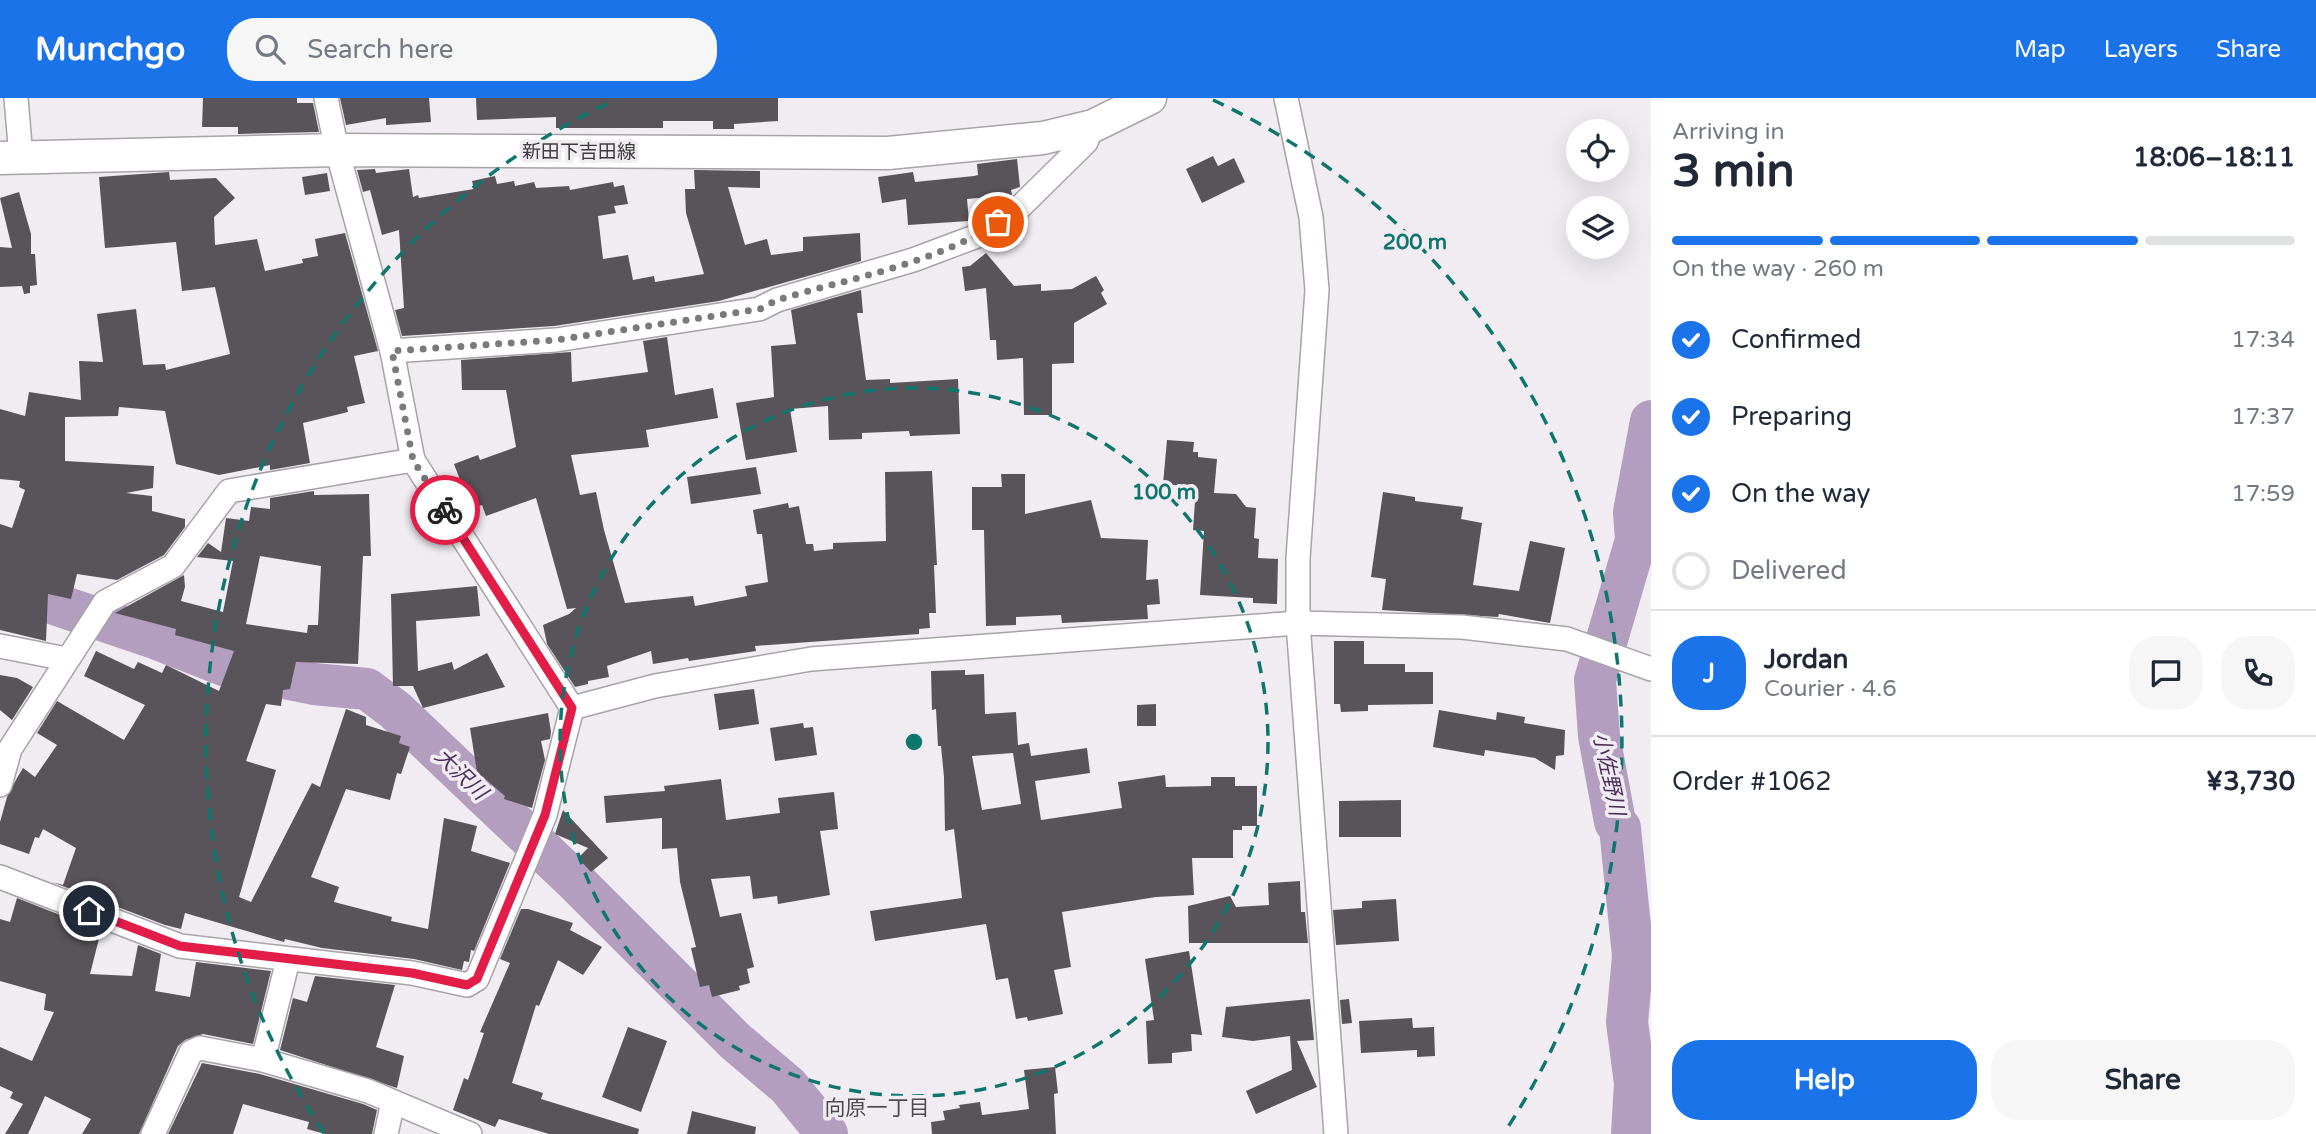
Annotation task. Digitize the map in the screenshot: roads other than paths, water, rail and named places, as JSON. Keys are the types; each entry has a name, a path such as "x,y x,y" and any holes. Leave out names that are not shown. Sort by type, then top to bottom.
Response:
{"main road":[{"name":"新田下吉田線","path":"10,158 337,150 888,153 1043,138 1093,126 1150,98"}],"street":[{"path":"10,158 16,98"},
{"path":"0,877 180,946 412,973 467,985 477,979 527,863 545,815 572,708 413,460 392,351 337,150 326,98"},
{"path":"1286,98 1311,217 1317,290 1298,558 1298,623 1336,1134"},
{"path":"392,351 556,340 760,309 777,300 913,260 977,236 1019,208 1086,142 1093,126"},
{"path":"0,785 10,749 104,602 173,566 229,491 413,460"},
{"path":"572,708 654,686 811,659 1298,623 1462,627 1567,639 1651,669"},
{"path":"0,646 72,650"},
{"path":"263,1060 288,960"},
{"path":"153,1134 191,1052 200,1048 263,1060 393,1102 470,1134"},
{"path":"386,1134 393,1102"}],"waterway":[{"name":"小佐野川","path":"1632,1134 1635,1083 1627,1022 1633,956 1620,828 1615,822 1599,736 1595,680 1636,540 1634,512 1651,421"},
{"name":"大沢川","path":"0,579 34,597 152,637 226,666 314,684 367,689 395,710 573,879 735,1041 788,1086 827,1134"}],"district":[{"name":"向原一丁目","path":"877,1108"}]}
